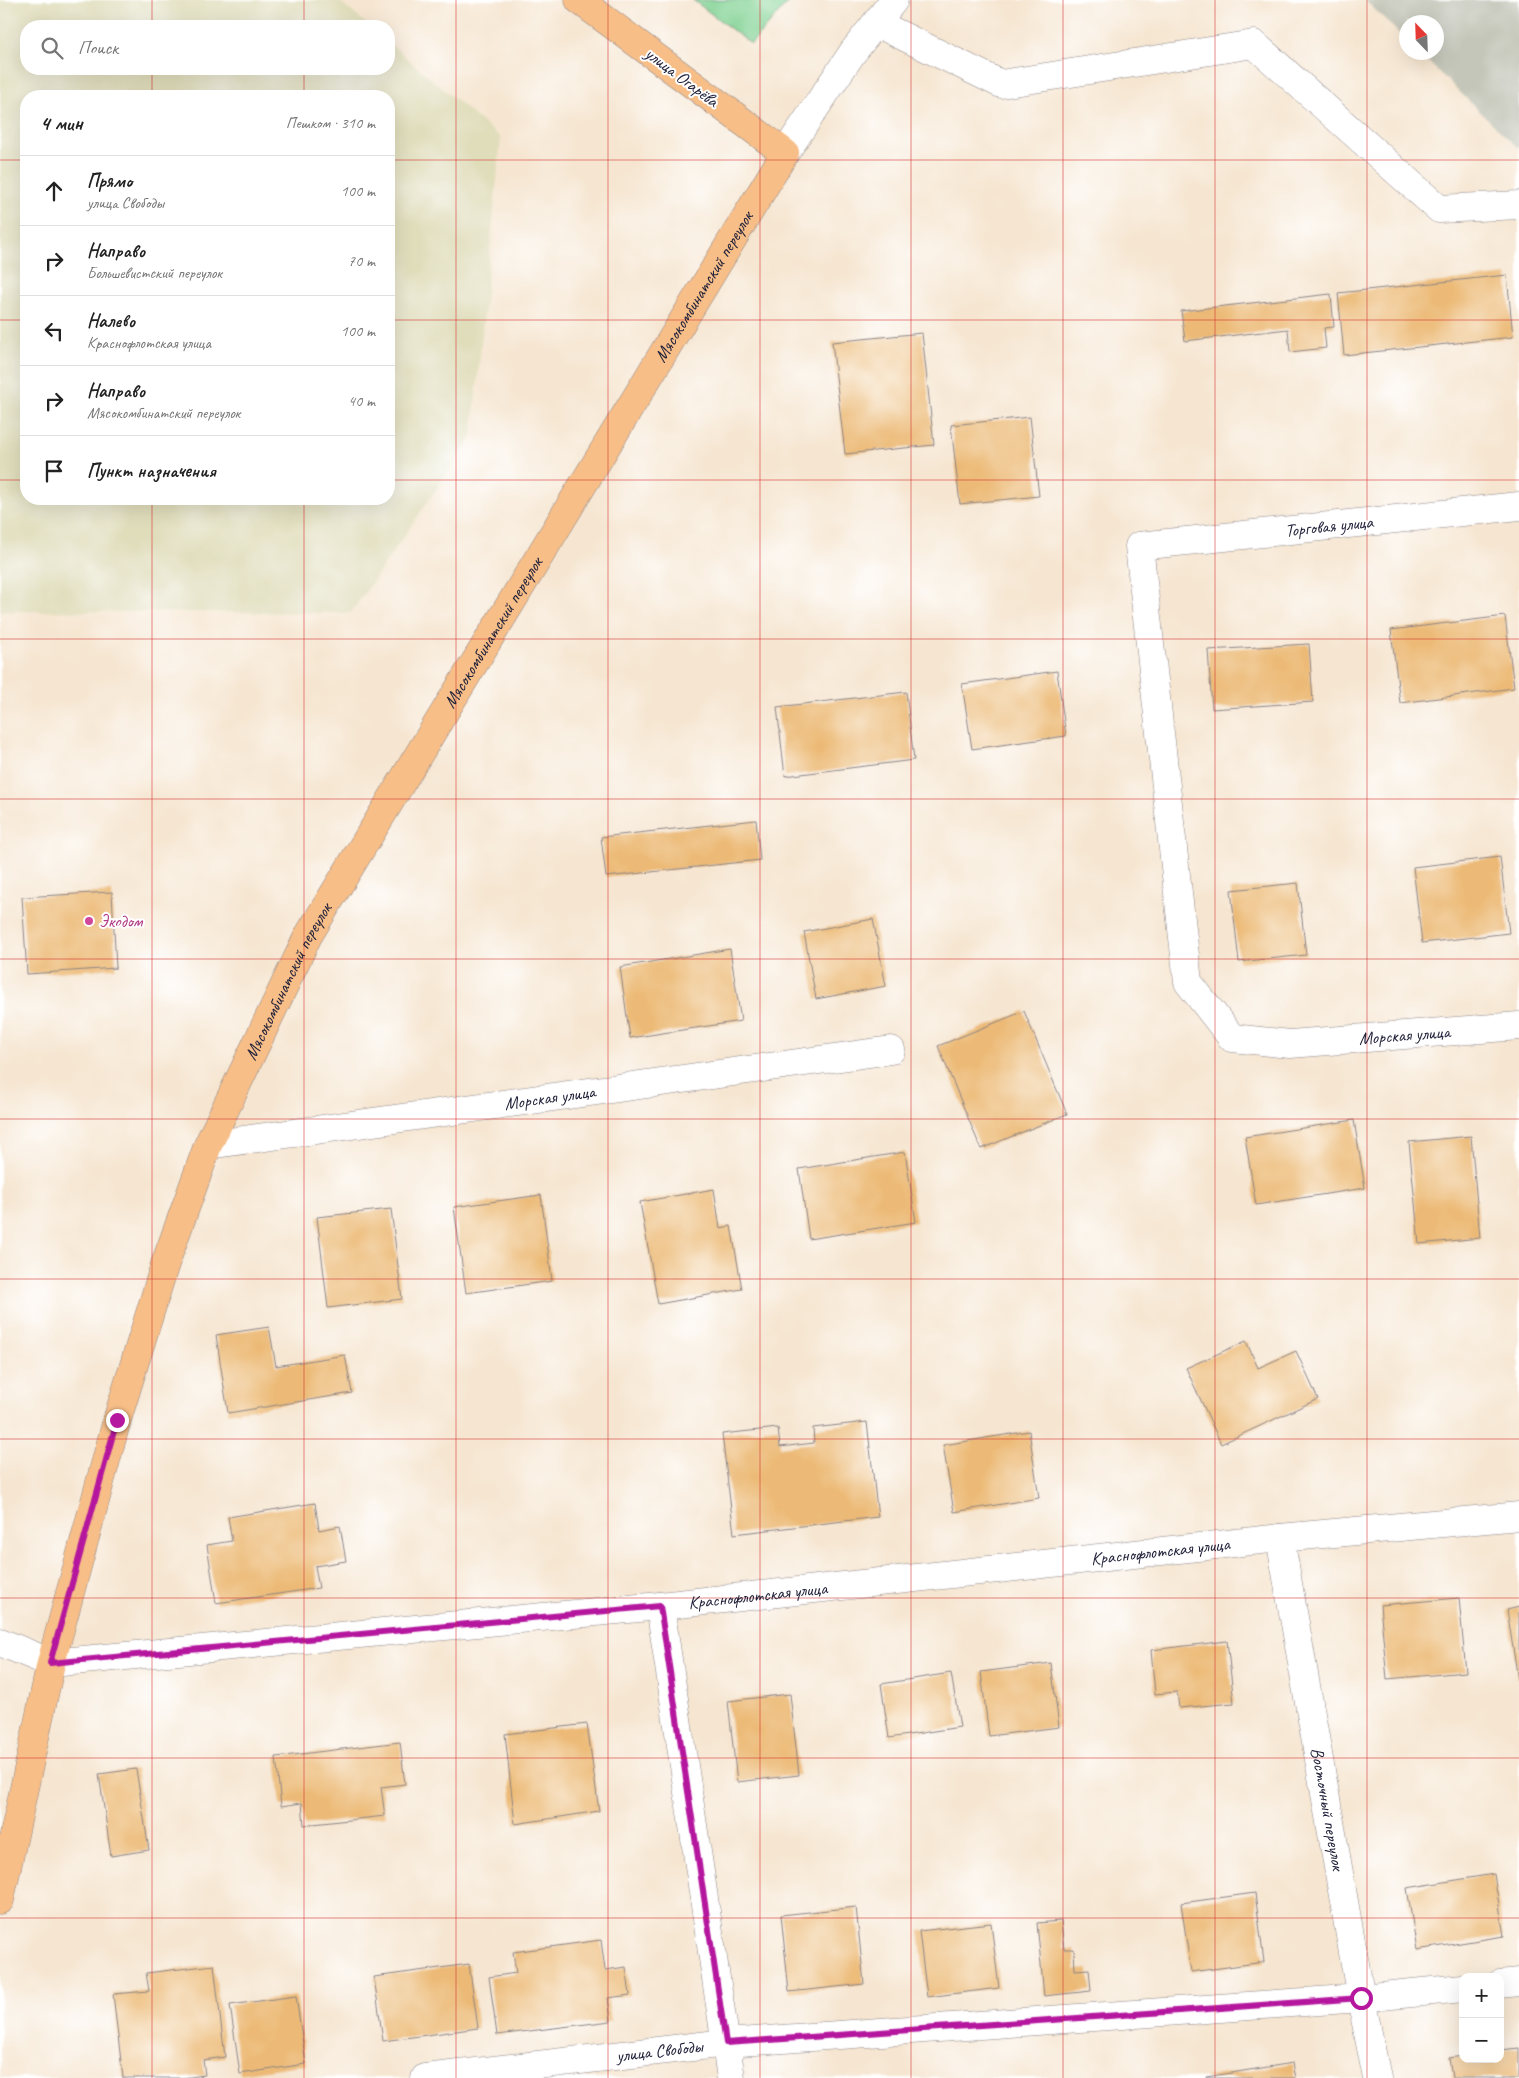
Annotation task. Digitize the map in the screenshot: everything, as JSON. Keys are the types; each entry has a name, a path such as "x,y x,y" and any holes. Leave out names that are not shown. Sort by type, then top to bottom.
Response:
{"main road":[{"name":"улица Огарёва","path":"579,0 785,153"},
{"name":"Мясокомбинатский переулок","path":"0,1900 50,1663 117,1420 166,1264 208,1145 308,936 785,153"}],"street":[{"path":"785,153 853,52 894,0"},
{"path":"876,23 1001,84 1254,44 1439,209 1519,206"},
{"name":"Торговая улица","path":"1139,546 1519,506"},
{"name":"Морская улица","path":"1139,546 1188,982 1232,1038 1290,1044 1519,1026"},
{"name":"Морская улица","path":"208,1145 891,1050"},
{"name":"Краснофлотская улица","path":"0,1642 50,1663 660,1606 1280,1538 1519,1516"},
{"name":"Восточный переулок","path":"1280,1538 1361,1998 1377,2078"},
{"path":"660,1606 731,2078"},
{"path":"1504,1984 1519,1982"},
{"name":"улица Свободы","path":"425,2078 726,2043 1361,1998 1459,1988"}],"shaded area":[{"path":"0,0 338,0 362,20 20,20 20,75 395,75 395,48 501,138 472,437 351,613 0,611"},
{"path":"1365,0 1519,0 1519,146 1517,147 1426,60 1444,60 1444,15 1399,15 1399,33"}],"green space":[{"path":"693,0 790,0 751,44"}],"building":[{"path":"1507,275 1513,337 1344,355 1338,293"},
{"path":"1331,294 1334,327 1324,328 1326,348 1290,352 1288,329 1185,341 1181,311"},
{"path":"922,333 934,445 845,454 832,342"},
{"path":"1030,417 1039,496 960,504 951,425"},
{"path":"1505,616 1514,688 1400,703 1391,630"},
{"path":"1309,644 1313,702 1212,709 1208,650"},
{"path":"1057,671 1066,736 972,749 962,684"},
{"path":"906,692 914,760 785,776 777,707"},
{"path":"756,820 760,860 606,877 601,837"},
{"path":"1500,857 1509,933 1422,943 1413,867"},
{"path":"1298,883 1306,955 1239,962 1231,890"},
{"path":"112,892 116,968 27,974 22,897"},
{"path":"873,919 886,986 816,999 804,932"},
{"path":"730,949 741,1021 630,1038 620,967"},
{"path":"1024,1011 1067,1114 981,1149 938,1046"},
{"path":"1354,1120 1365,1188 1256,1205 1245,1137"},
{"path":"1471,1136 1480,1238 1419,1244 1409,1142"},
{"path":"905,1152 916,1222 809,1239 799,1169"},
{"path":"714,1189 720,1228 731,1226 742,1289 658,1304 640,1202"},
{"path":"541,1195 552,1281 466,1293 454,1207"},
{"path":"391,1209 402,1299 328,1308 317,1217"},
{"path":"269,1327 276,1366 345,1355 352,1393 228,1413 216,1335"},
{"path":"1246,1341 1258,1368 1296,1351 1318,1399 1221,1444 1186,1368"},
{"path":"867,1422 878,1517 734,1534 722,1434 778,1428 780,1447 814,1443 813,1428"},
{"path":"1029,1431 1039,1498 954,1512 943,1445"},
{"path":"315,1503 319,1530 340,1526 346,1561 315,1566 319,1588 216,1603 207,1545 232,1541 228,1517"},
{"path":"1459,1598 1466,1672 1387,1679 1380,1605"},
{"path":"1519,1607 1519,1680 1518,1680 1507,1610"},
{"path":"1227,1641 1234,1703 1179,1708 1177,1692 1155,1694 1151,1650"},
{"path":"1051,1663 1059,1727 989,1736 981,1672"},
{"path":"951,1673 960,1727 889,1738 881,1684"},
{"path":"790,1694 799,1775 737,1782 728,1701"},
{"path":"587,1724 599,1811 515,1824 505,1734"},
{"path":"400,1742 405,1784 381,1787 385,1816 304,1825 302,1803 281,1806 276,1757"},
{"path":"136,1769 149,1850 111,1856 99,1774"},
{"path":"1494,1874 1504,1936 1417,1950 1407,1888"},
{"path":"1255,1893 1264,1962 1191,1972 1181,1903"},
{"path":"856,1907 864,1984 789,1992 781,1915"},
{"path":"1061,1921 1064,1949 1074,1949 1075,1970 1089,1969 1091,1991 1044,1996 1037,1923"},
{"path":"991,1923 999,1988 927,1997 919,1931"},
{"path":"601,1940 605,1970 626,1967 630,1995 608,1998 611,2021 497,2035 489,1977 516,1973 513,1952"},
{"path":"469,1964 478,2028 383,2041 374,1977"},
{"path":"214,1965 225,2057 203,2060 205,2075 182,2078 123,2078 113,1994 149,1991 146,1973"},
{"path":"296,1996 306,2064 240,2074 230,2005"},
{"path":"1519,2048 1519,2078 1452,2078 1449,2058 1459,2057 1459,2063 1504,2063 1504,2050"},
{"path":"1293,2063 1296,2078 1206,2078 1206,2077"}],"place":[{"name":"Экодом","path":"89,921"}],"route":[{"path":"117,1420 50,1663 660,1606 726,2043 1361,1998"}]}
